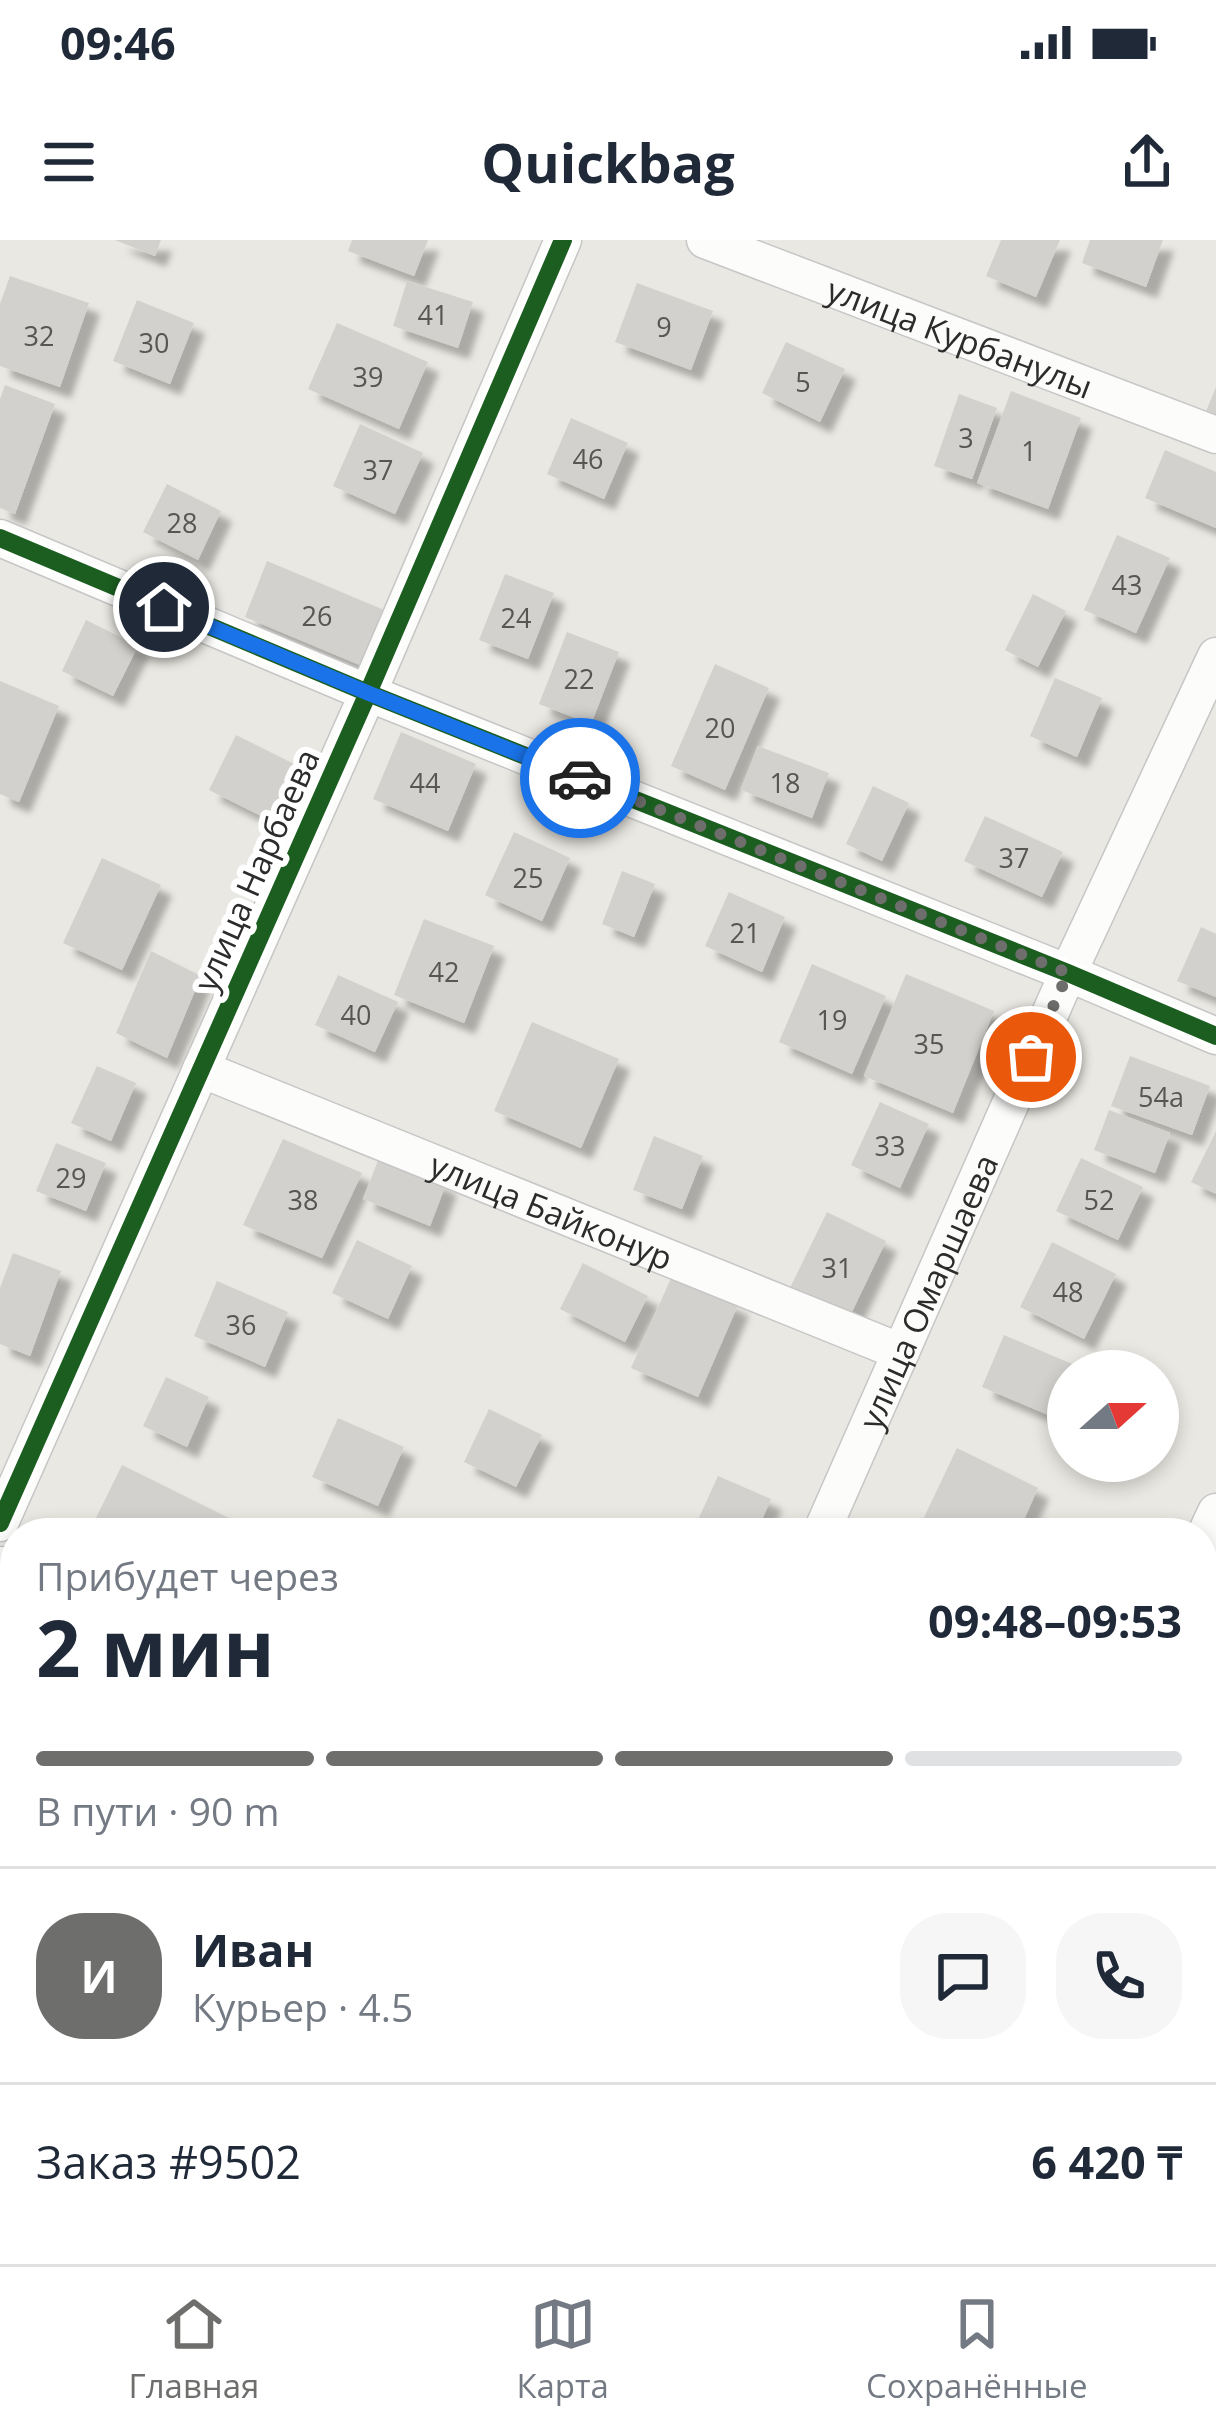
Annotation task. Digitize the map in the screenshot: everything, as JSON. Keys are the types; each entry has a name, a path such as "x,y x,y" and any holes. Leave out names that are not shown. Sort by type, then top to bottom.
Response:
{"street":[{"name":"улица Нарбаева","path":"2,1518 563,240"},
{"name":"улица Курбанулы","path":"705,240 1216,435"},
{"path":"0,538 368,693 1216,1036"},
{"name":"улица Омаршаева","path":"828,1518 1068,973 1216,656"},
{"name":"улица Байконур","path":"201,1069 902,1352"}],"building":[{"path":"115,240 161,240 155,256"},
{"path":"352,240 428,240 414,276 348,251"},
{"path":"1001,240 1060,240 1036,297 986,276"},
{"path":"1090,240 1163,240 1146,287 1082,263"},
{"path":"10,276 89,303 60,387 0,366 0,304"},
{"path":"407,281 473,302 458,348 393,326"},
{"path":"637,283 713,311 691,370 615,342"},
{"path":"137,300 194,323 170,384 113,361"},
{"path":"337,323 428,362 399,429 308,389"},
{"path":"786,342 845,369 820,422 762,393"},
{"path":"5,385 55,404 15,514 0,508 0,399"},
{"path":"1216,387 1216,422 1204,416"},
{"path":"1011,391 1081,418 1048,509 977,483"},
{"path":"959,394 997,408 972,479 934,466"},
{"path":"571,418 628,443 604,499 547,474"},
{"path":"360,424 423,453 395,514 333,486"},
{"path":"1165,450 1216,472 1216,528 1145,498"},
{"path":"167,484 221,511 198,560 143,532"},
{"path":"1117,535 1170,558 1136,633 1084,610"},
{"path":"267,561 389,612 367,668 245,617"},
{"path":"505,574 554,593 528,659 479,640"},
{"path":"1033,594 1066,611 1038,667 1005,650"},
{"path":"86,620 138,646 113,696 62,671"},
{"path":"567,632 619,652 591,724 539,704"},
{"path":"715,664 769,688 725,790 671,766"},
{"path":"1055,678 1102,698 1077,757 1030,736"},
{"path":"0,681 59,706 19,802 0,794"},
{"path":"401,732 476,764 448,831 373,799"},
{"path":"236,735 296,765 269,820 209,790"},
{"path":"758,746 829,773 812,818 741,790"},
{"path":"873,786 909,803 882,861 846,844"},
{"path":"985,816 1063,852 1042,897 964,861"},
{"path":"514,832 570,858 542,921 485,895"},
{"path":"102,858 161,885 122,970 63,943"},
{"path":"622,871 655,884 634,937 602,924"},
{"path":"729,892 785,917 762,972 705,946"},
{"path":"424,919 494,946 464,1023 394,995"},
{"path":"1201,927 1216,934 1216,997 1177,981"},
{"path":"151,951 201,976 167,1058 116,1033"},
{"path":"812,964 886,996 852,1074 779,1042"},
{"path":"906,974 994,1011 953,1113 864,1076"},
{"path":"338,975 398,1002 375,1052 315,1025"},
{"path":"532,1022 619,1059 581,1148 494,1111"},
{"path":"1130,1056 1210,1086 1192,1135 1111,1106"},
{"path":"97,1066 136,1083 111,1141 71,1123"},
{"path":"880,1102 929,1124 900,1188 851,1165"},
{"path":"1109,1110 1170,1133 1155,1173 1094,1150"},
{"path":"1216,1131 1216,1194 1191,1182"},
{"path":"654,1136 703,1156 682,1209 633,1190"},
{"path":"283,1139 362,1173 322,1258 243,1225"},
{"path":"56,1143 106,1163 86,1211 36,1191"},
{"path":"379,1158 446,1184 430,1226 363,1199"},
{"path":"1081,1158 1143,1187 1118,1240 1056,1211"},
{"path":"827,1212 886,1241 847,1322 788,1292"},
{"path":"357,1240 412,1266 388,1319 332,1293"},
{"path":"1052,1242 1116,1274 1084,1339 1020,1307"},
{"path":"13,1253 61,1271 30,1356 0,1344 0,1288"},
{"path":"583,1263 648,1296 625,1342 560,1309"},
{"path":"672,1276 738,1305 698,1397 631,1368"},
{"path":"217,1281 288,1312 265,1367 194,1336"},
{"path":"1004,1335 1047,1353 1047,1414 982,1387"},
{"path":"166,1377 209,1397 187,1447 143,1426"},
{"path":"489,1409 542,1435 516,1487 464,1462"},
{"path":"338,1418 404,1447 378,1506 312,1477"},
{"path":"957,1448 1038,1488 1025,1518 924,1518"},
{"path":"122,1465 229,1518 96,1518"},
{"path":"718,1476 771,1499 763,1518 699,1518"}],"cycle path":[{"path":"2,1518 563,240"},
{"path":"0,538 368,693 1216,1036"}],"way so far":[{"path":"580,778 1068,973 1031,1057"}],"route":[{"path":"164,607 580,778"}]}
